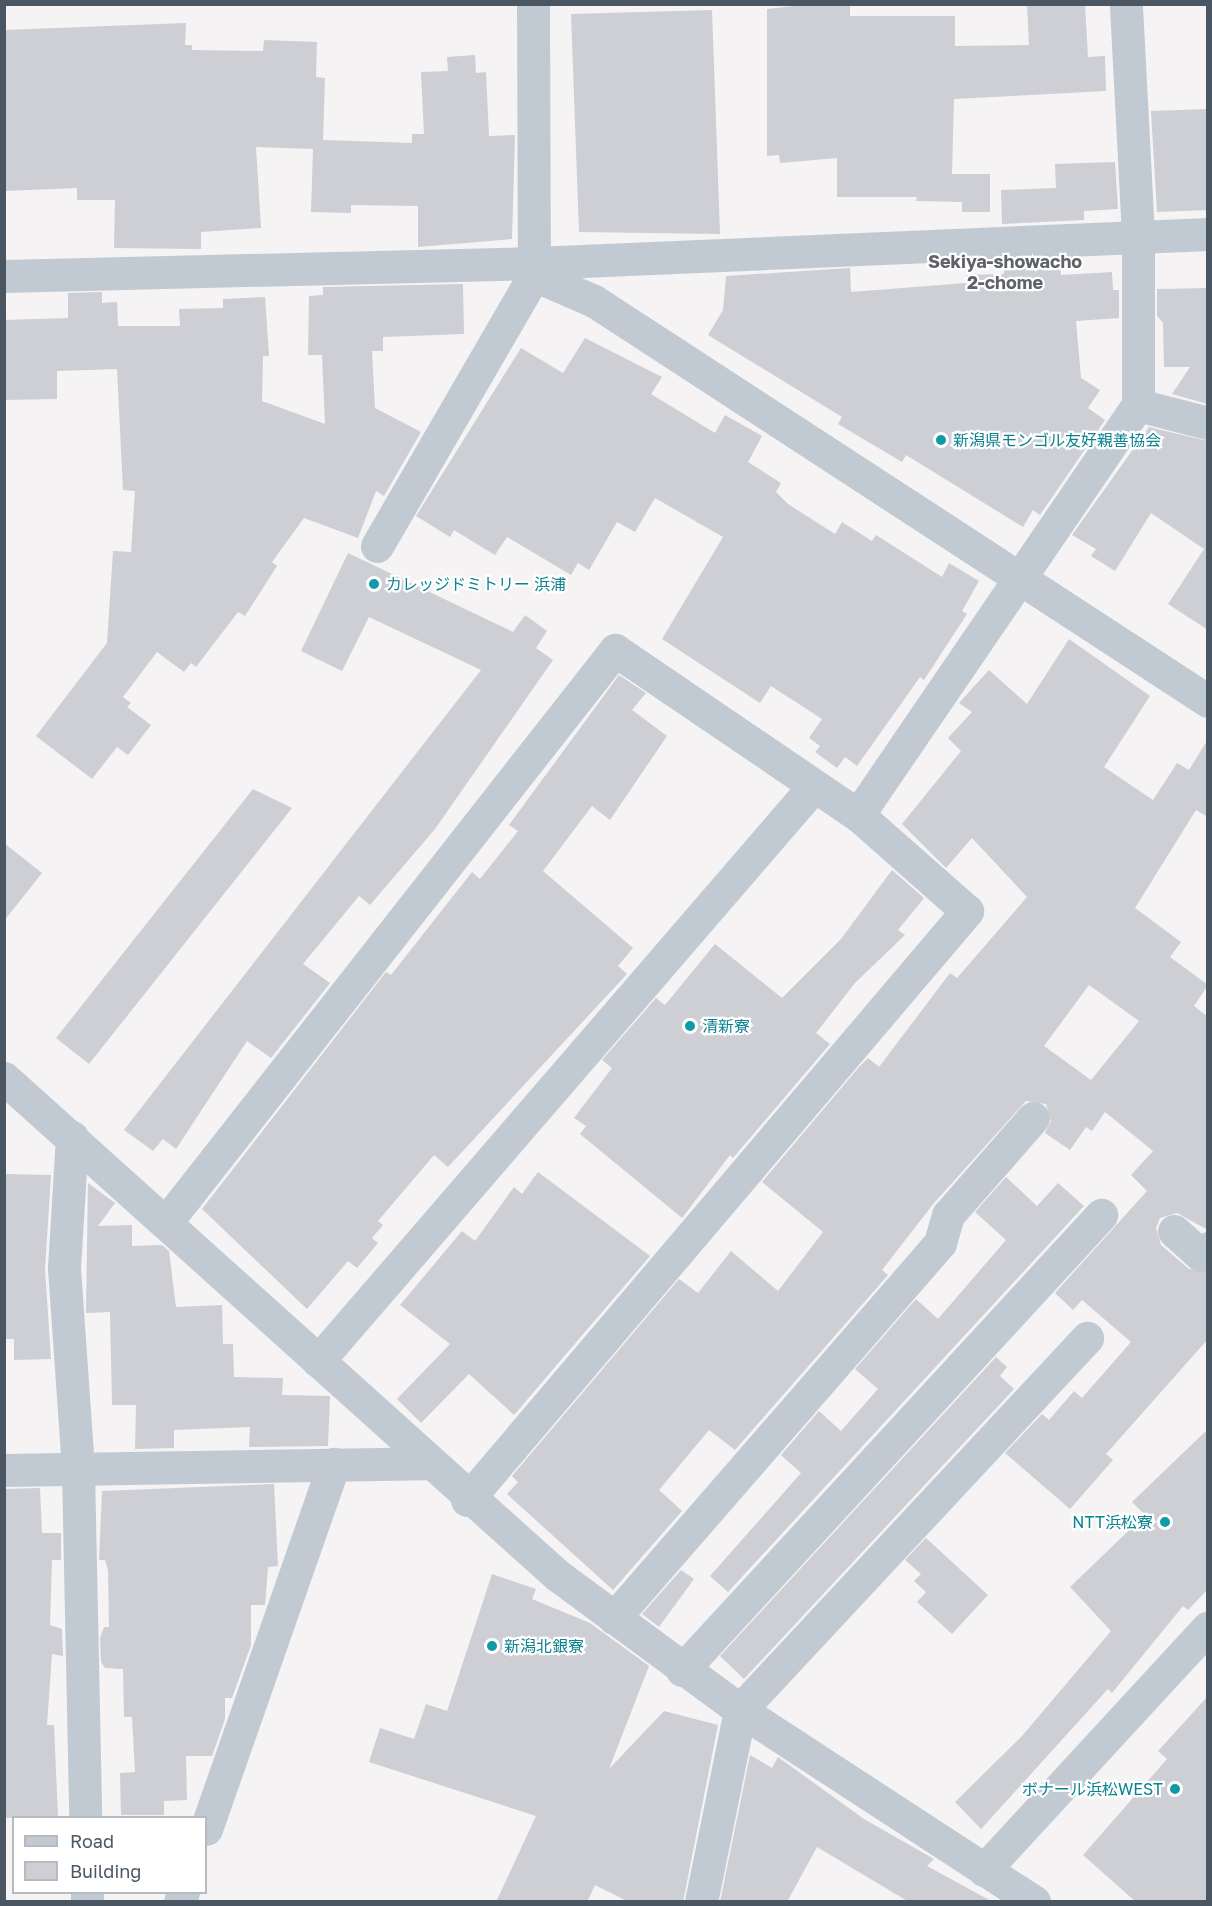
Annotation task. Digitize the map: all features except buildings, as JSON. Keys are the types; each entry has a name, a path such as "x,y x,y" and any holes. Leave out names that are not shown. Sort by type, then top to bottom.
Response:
{"street":[{"path":"377,546 534,269 532,4"},
{"path":"858,815 1138,405 1138,235 1126,4"},
{"path":"4,276 534,269 1138,235 1208,234"},
{"path":"534,269 594,301 1019,581 1208,701"},
{"path":"1138,405 1208,423"},
{"path":"166,1221 615,650 858,815 967,911 467,1500"},
{"path":"318,1361 814,786"},
{"path":"4,1078 166,1221 467,1500 614,1618 682,1670 740,1710 1034,1902"},
{"path":"614,1618 940,1243 948,1215 1033,1118"},
{"path":"72,1137 64,1268 78,1470 85,1816"},
{"path":"682,1670 1101,1215"},
{"path":"1174,1231 1202,1255 1208,1248"},
{"path":"701,1902 740,1710 1087,1338"},
{"path":"4,1470 334,1464 410,1467 427,1463"},
{"path":"207,1826 334,1464"},
{"path":"984,1870 1208,1628"}],"place":[{"name":"新潟県モンゴル友好親善協会","path":"941,440"},
{"name":"カレッジドミトリー 浜浦","path":"374,584"},
{"name":"清新寮","path":"690,1026"},
{"name":"NTT浜松寮","path":"1165,1522"},
{"name":"新潟北銀寮","path":"492,1646"},
{"name":"ボナール浜松WEST","path":"1175,1789"}],"district":[{"name":"Sekiya-showacho 2-chome","path":"1005,272"}]}
